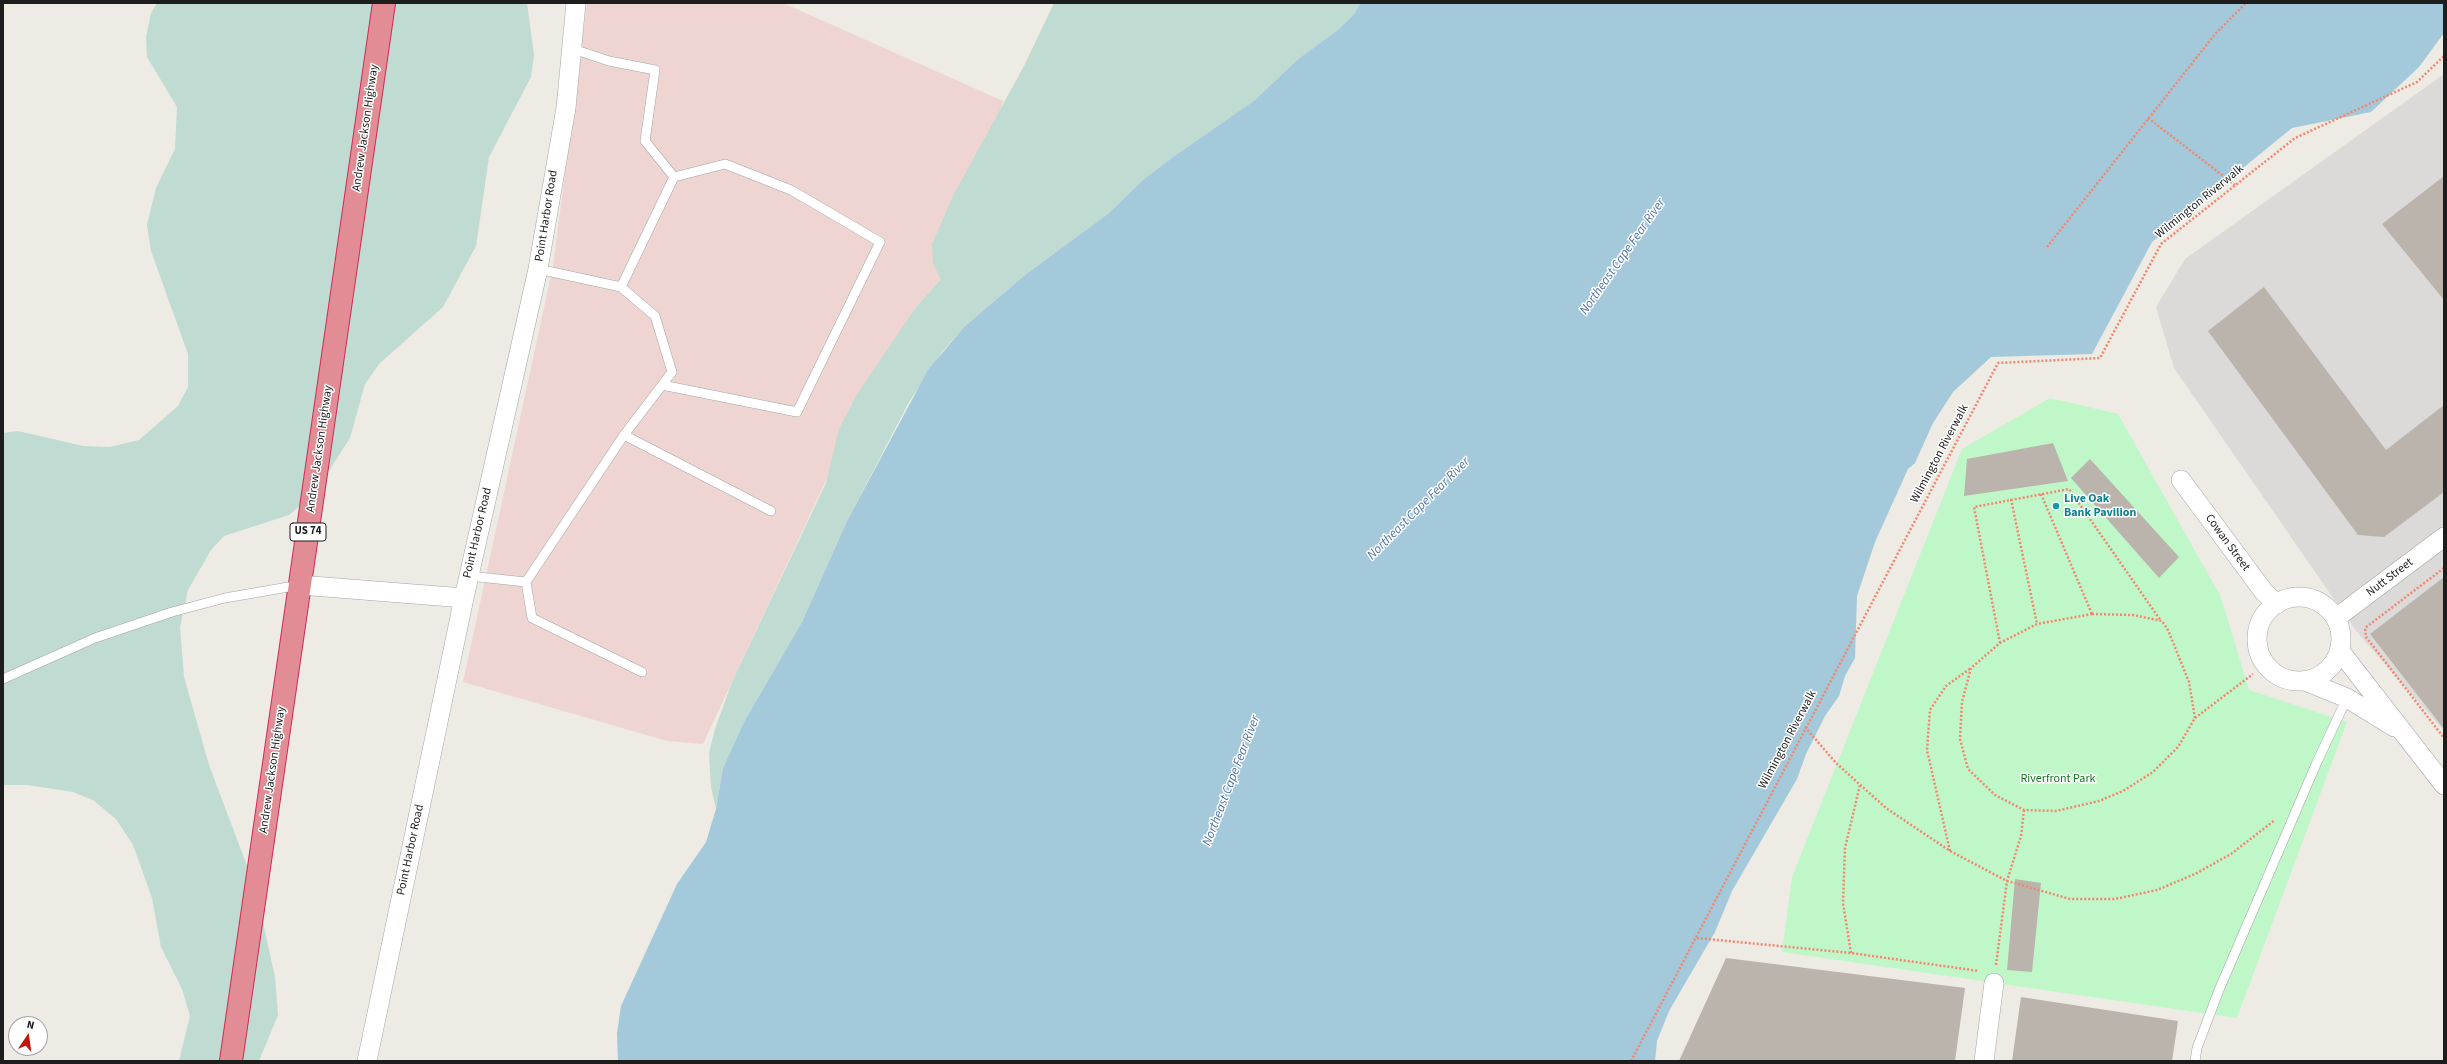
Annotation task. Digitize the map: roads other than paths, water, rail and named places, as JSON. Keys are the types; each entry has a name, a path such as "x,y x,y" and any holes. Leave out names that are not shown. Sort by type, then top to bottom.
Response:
{"highway":[{"name":"Andrew Jackson Highway","path":"231,1061 384,3"}],"street":[{"name":"Point Harbor Road","path":"368,1061 464,598 538,269 566,108 573,49 576,3"},
{"name":"Cowan Street","path":"2181,480 2264,592 2277,604"},
{"name":"Nutt Street","path":"2336,618 2444,537"},
{"path":"300,585 464,598"},
{"path":"2290,598 2305,598 2319,602 2336,618 2340,629 2340,651 2332,666 2320,676 2305,681 2291,681 2278,676 2266,666 2257,640 2259,626 2266,613 2277,604 2290,598"},
{"path":"2340,651 2399,729 2444,785"},
{"path":"2305,681 2347,698 2399,729"},
{"path":"1984,1061 1994,978"}],"lane":[{"path":"573,49 609,61 655,70 645,141 674,177"},
{"path":"621,287 674,177 725,164 791,190 880,242 798,412 662,385"},
{"path":"538,269 621,287 654,316 672,372 624,436 526,582 532,618 642,672"},
{"path":"624,436 771,511"},
{"path":"469,576 526,582"},
{"path":"3,679 94,638 172,612 225,598 300,585"},
{"path":"2195,1061 2197,1048 2219,990 2347,698"}],"water":[{"name":"Northeast Cape Fear River","path":"1360,3 2444,3 2444,33 2419,67 2371,112 2292,128 2152,242 2092,354 1991,357 1953,392 1933,423 1915,463 1908,469 1875,542 1857,596 1855,658 1845,676 1839,696 1825,716 1806,754 1797,779 1732,891 1715,932 1669,1011 1657,1041 1655,1061 618,1061 617,1033 621,1006 677,884 706,842 716,809 723,768 744,722 802,622 847,521 928,370 964,327 1025,275 1109,213 1144,179 1255,100 1297,60 1339,29 1355,13"}],"place":[{"name":"Live Oak Bank Pavilion","path":"2056,506"}],"park label":[{"name":"Riverfront Park","path":"2058,779"}]}
